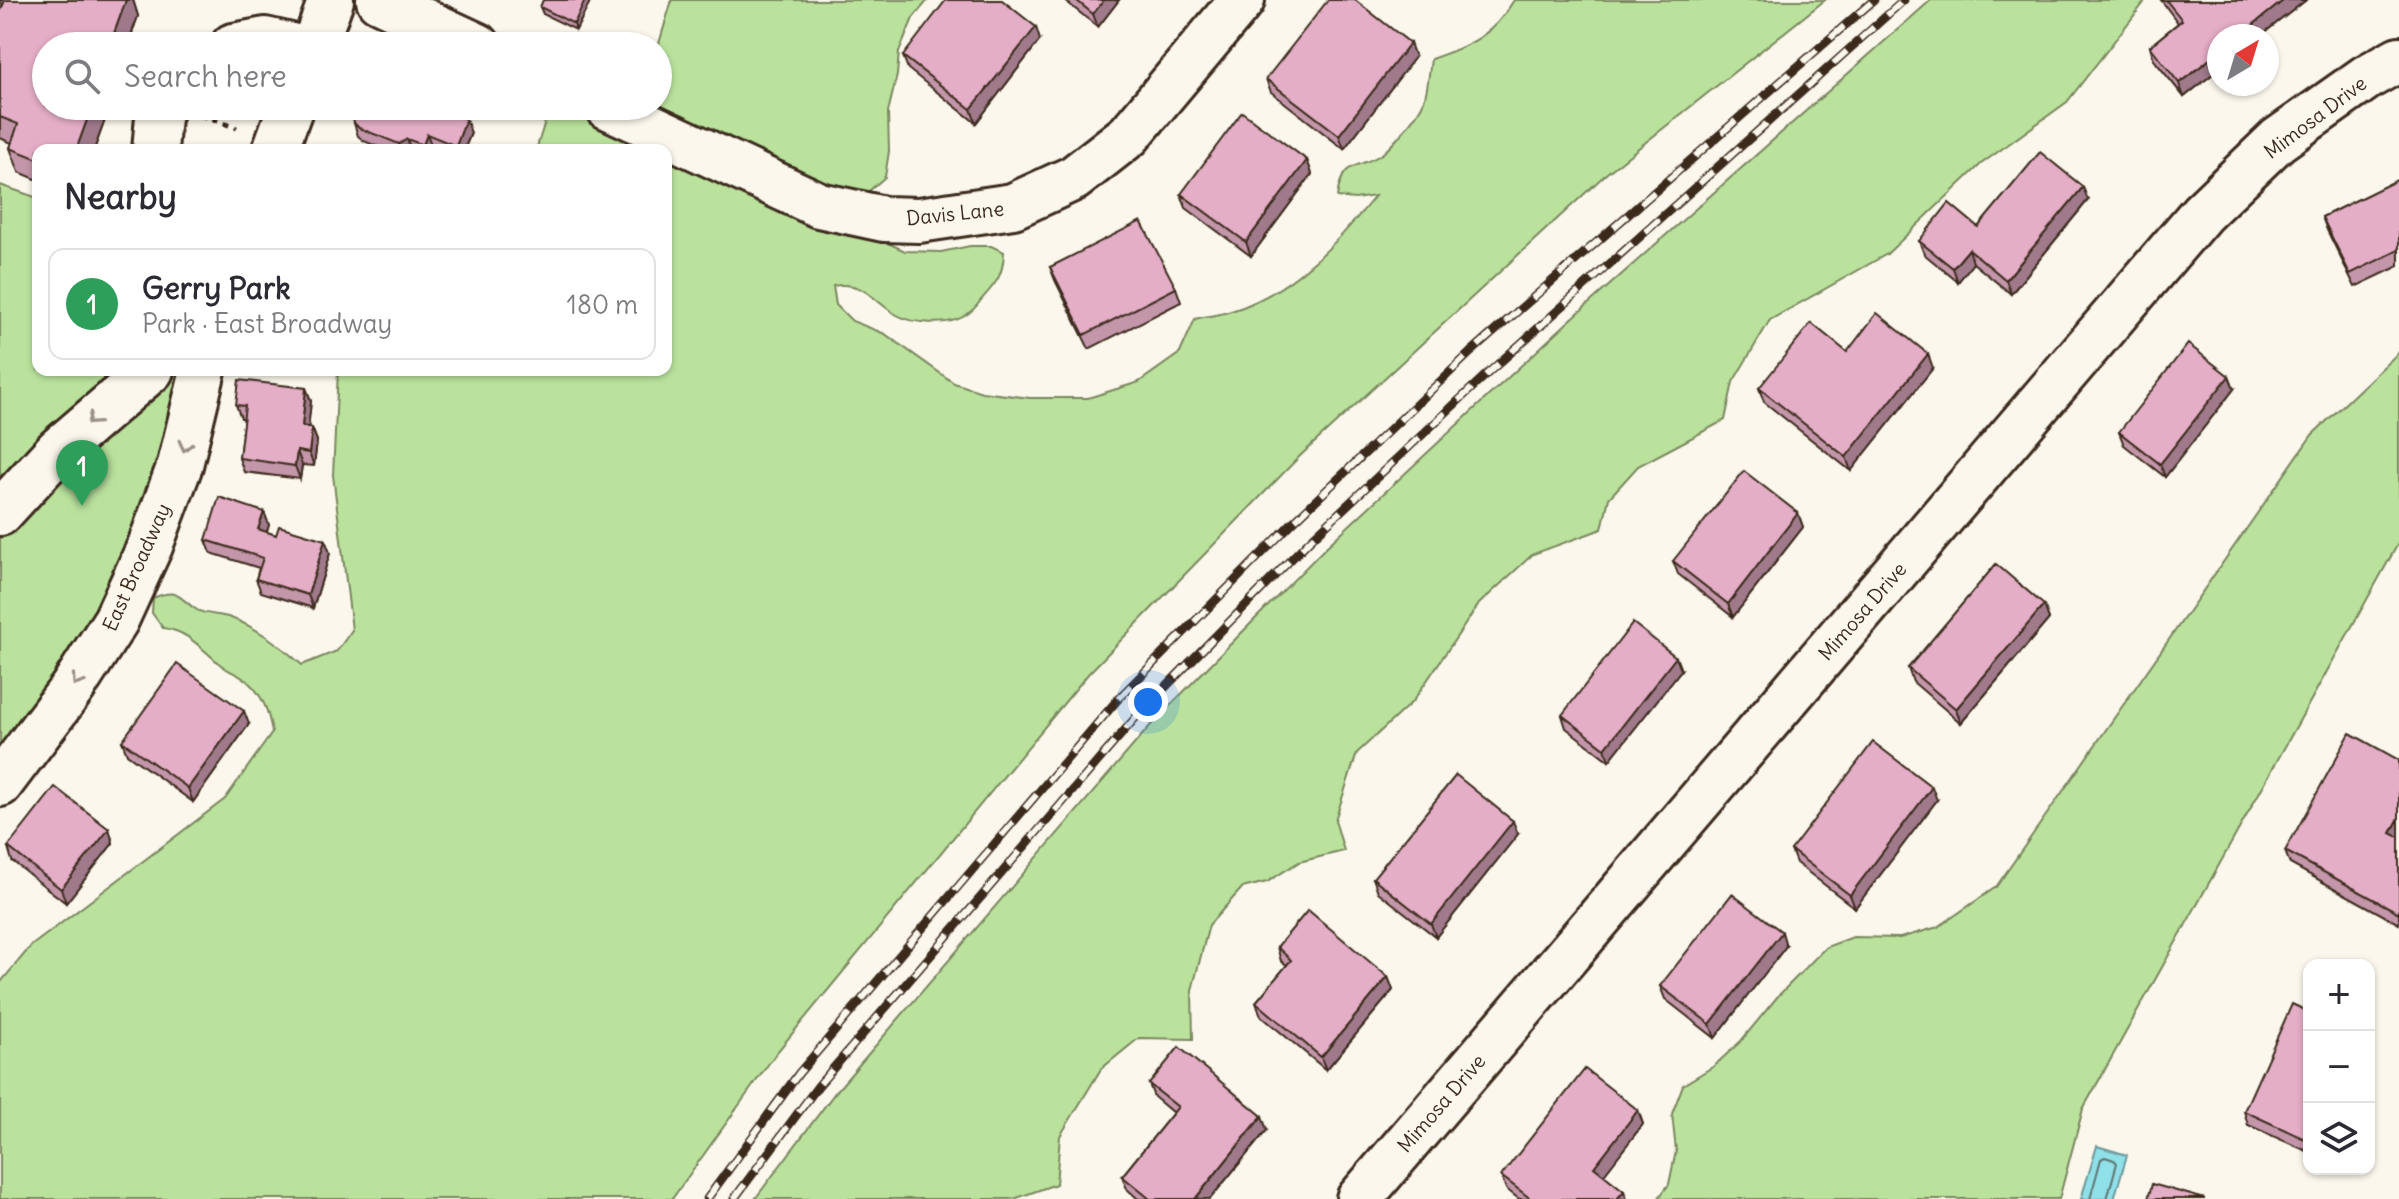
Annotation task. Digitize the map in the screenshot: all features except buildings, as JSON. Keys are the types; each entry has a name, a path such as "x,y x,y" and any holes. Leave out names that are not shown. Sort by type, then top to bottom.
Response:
{"street":[{"path":"319,32 331,0"},
{"path":"379,0 448,32"},
{"name":"Davis Lane","path":"637,120 819,205 884,219 919,220 1013,206 1074,178 1129,135 1242,0"},
{"name":"Mimosa Drive","path":"1359,1199 2202,213 2278,140 2367,77 2399,59"},
{"path":"155,144 168,120"},
{"path":"258,139 277,120"},
{"path":"0,513 58,450 144,376"},
{"name":"East Broadway","path":"0,784 73,687 116,620 150,546 180,465 202,376"}],"path":[{"path":"207,120 258,139"}],"green space":[{"path":"672,0 928,0 913,18 899,52 888,112 889,151 885,177 869,191 839,199 828,227 855,237 875,237 905,251 941,252 970,246 991,246 1004,252 1001,273 973,309 963,317 948,322 930,323 904,318 853,286 833,286 836,305 852,321 885,334 954,383 982,392 1030,398 1088,398 1139,382 1180,353 1195,319 1231,311 1273,292 1329,248 1375,196 1355,199 1337,197 1343,175 1353,166 1383,153 1411,122 1425,98 1431,59 1479,38 1497,23 1514,0 1825,0 1607,173 1300,456 1088,674 777,1052 672,1199 0,1199 0,983 31,946 225,799 272,733 265,706 254,687 188,637 163,628 152,613 153,598 178,595 201,612 239,621 268,637 302,665 337,651 352,630 333,475 338,376 672,376 672,144 538,144 546,120 672,120 672,32 662,32"},
{"path":"1931,0 2146,0 2067,102 1981,164 1887,254 1770,320 1733,382 1725,420 1638,466 1609,498 1602,529 1533,554 1479,604 1413,701 1357,753 1335,820 1344,851 1299,862 1267,882 1242,888 1209,925 1192,990 1193,1039 1139,1038 1101,1069 1060,1136 1056,1184 1014,1199 755,1199 834,1094 1150,726 1326,547 1568,322"},
{"path":"0,185 32,196 32,376 202,376 180,465 0,784"},
{"path":"2399,352 2399,542 2083,1109 2059,1199 1658,1199 1669,1184 1676,1151 1672,1114 1683,1085 1714,1066 1741,1041 1778,996 1826,947 1853,937 1900,938 1938,927 1996,887 2312,435"}],"water":[{"path":"2097,1146 2127,1155 2114,1199 2081,1199"}],"railway":[{"path":"707,1199 799,1073 1119,698 1291,524 1471,352 1874,0"},
{"path":"734,1199 818,1086 1137,716 1309,541 1488,373 1904,0"}],"place":[{"name":"Gerry Park","path":"82,506"}]}
